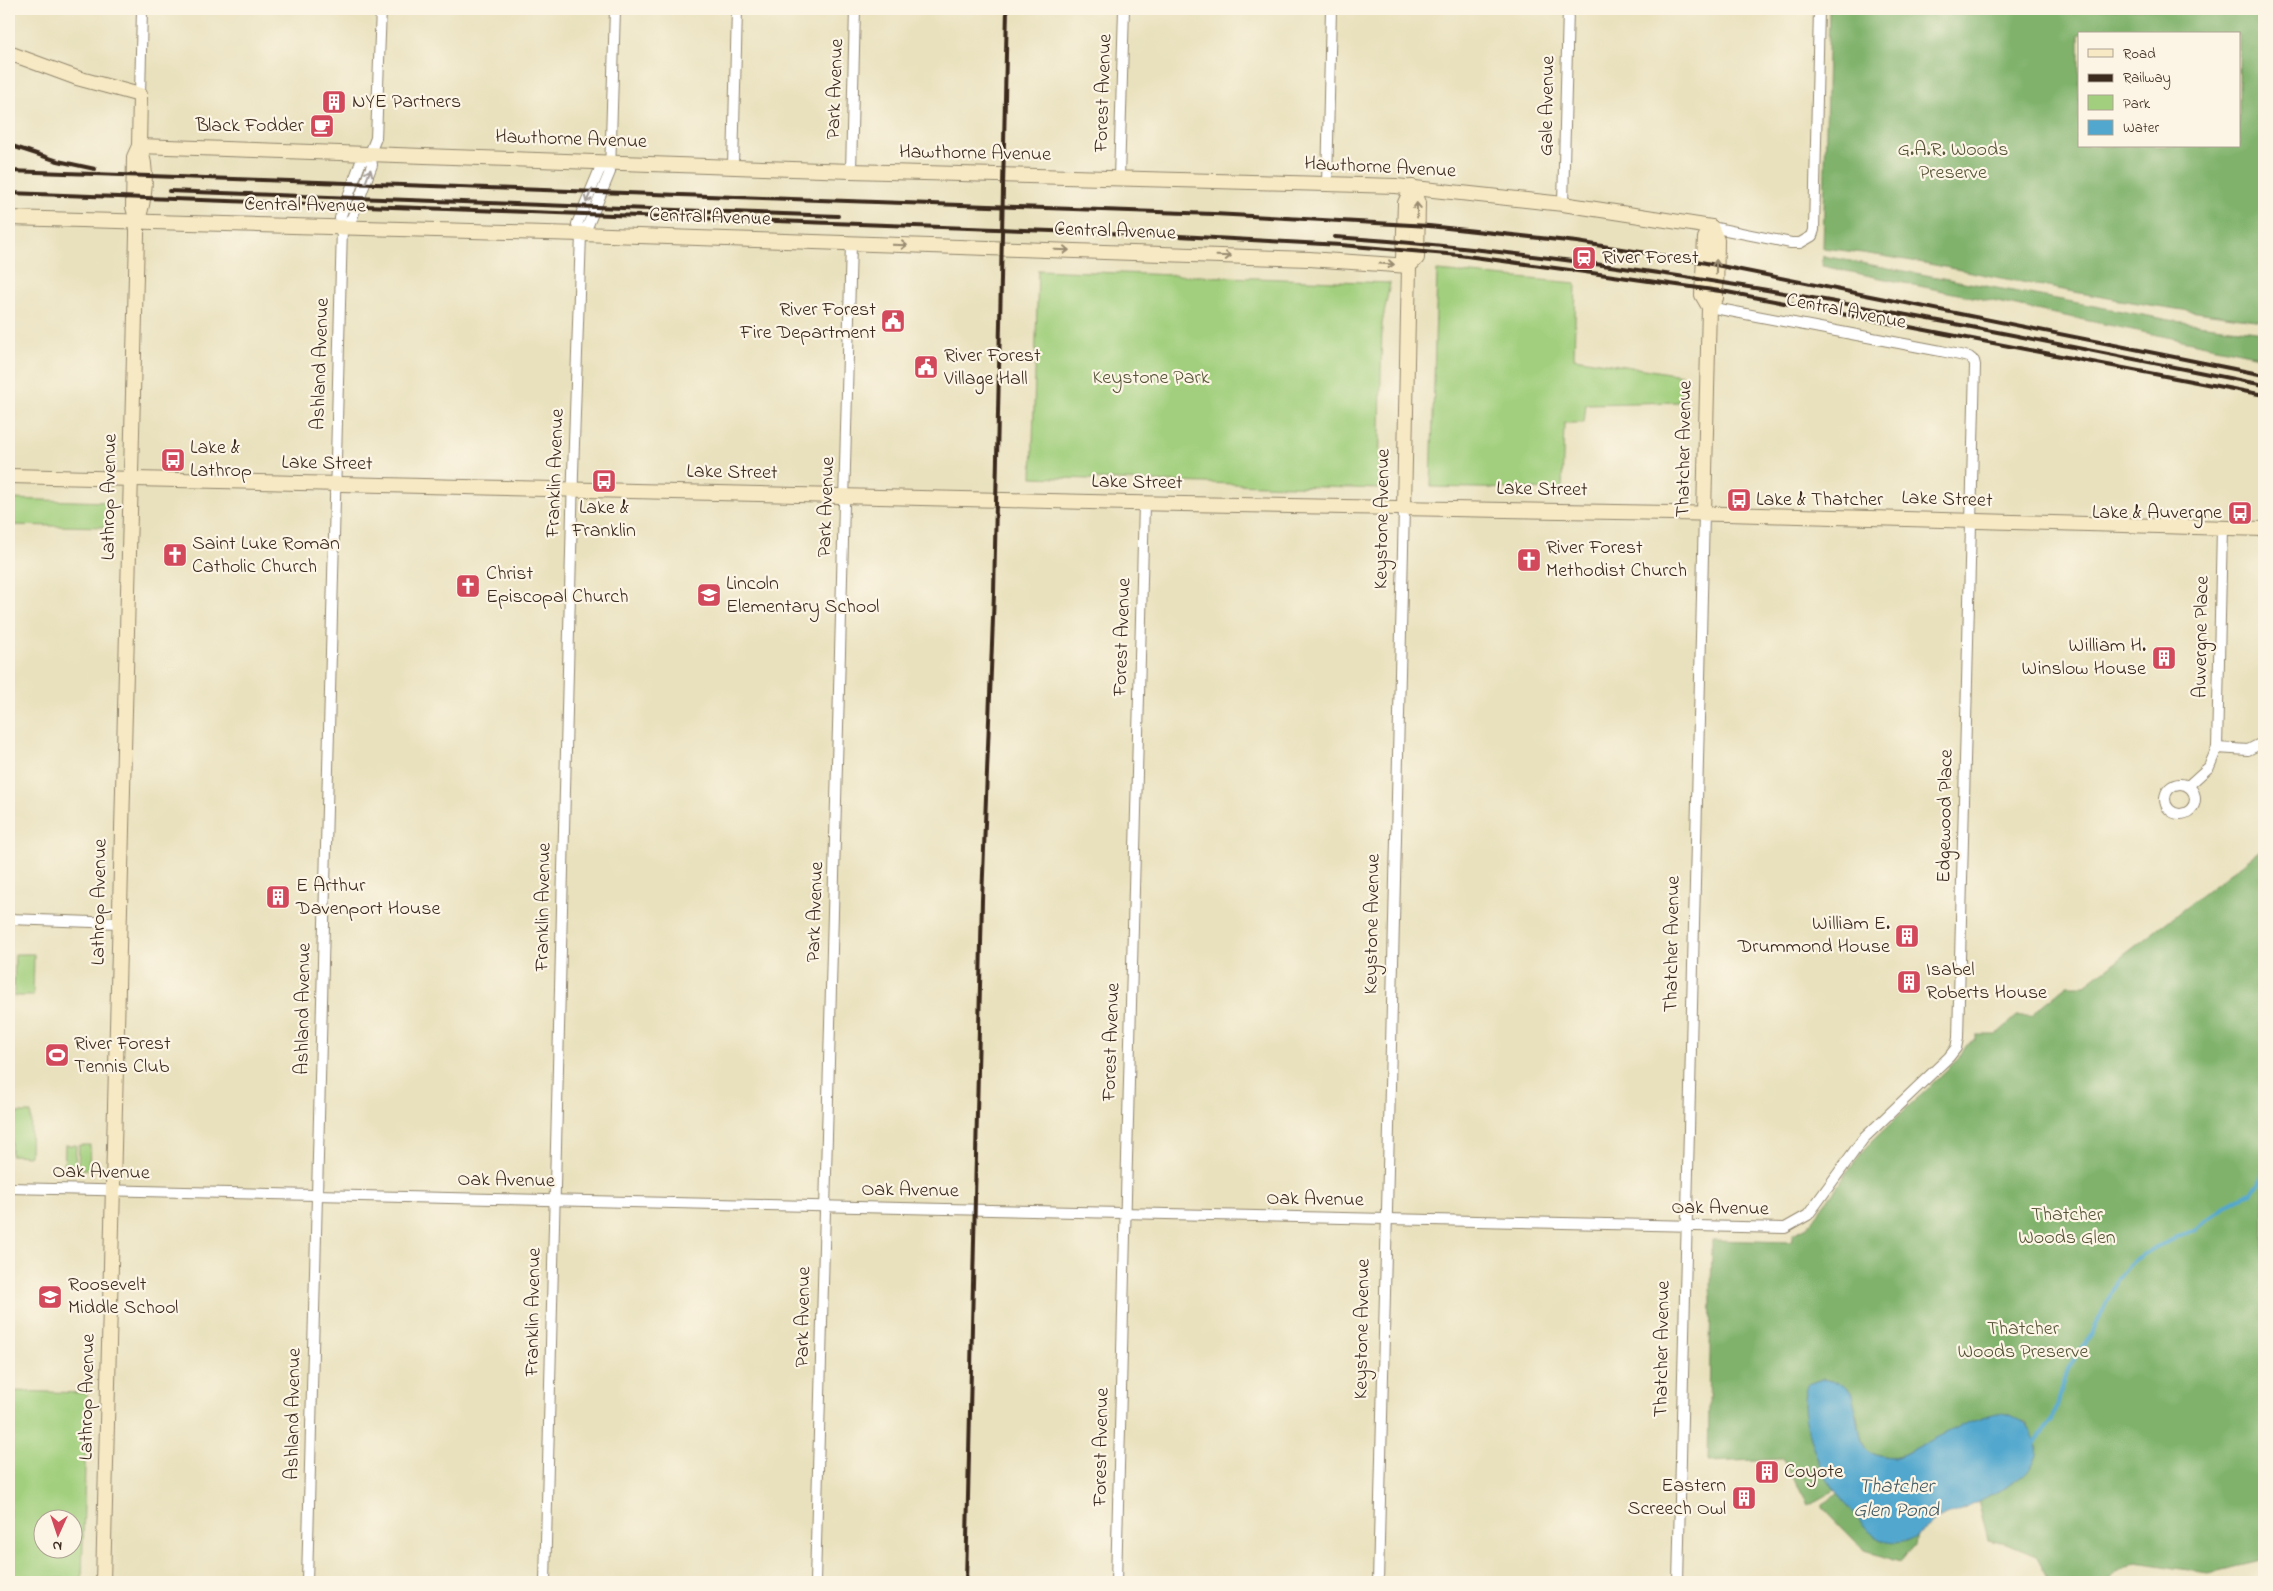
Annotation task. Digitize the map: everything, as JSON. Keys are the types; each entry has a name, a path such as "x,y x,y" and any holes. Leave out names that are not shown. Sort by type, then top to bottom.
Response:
{"street":[{"name":"Lathrop Avenue","path":"103,1582 137,222 133,207 134,157 139,146 142,9"},
{"name":"Ashland Avenue","path":"308,1582 342,227 340,218 360,164 370,153 376,138 381,9"},
{"path":"609,161 615,9"},
{"path":"733,166 737,9"},
{"name":"Park Avenue","path":"851,171 855,9"},
{"name":"Forest Avenue","path":"1119,178 1124,9"},
{"path":"1327,185 1331,9"},
{"name":"Gale Avenue","path":"1563,204 1568,9"},
{"name":"Hawthorne Avenue","path":"139,146 609,161 851,171 1412,186 1563,204 1711,227 1791,243 1806,241 1812,236 1814,230 1819,9"},
{"path":"9,53 77,78 140,95"},
{"name":"Franklin Avenue","path":"545,1582 572,490 581,234 577,224 599,172 609,161"},
{"name":"Keystone Avenue","path":"1378,1582 1409,266 1403,258 1405,203 1412,186"},
{"name":"Central Avenue","path":"9,218 851,243 1308,259 1409,266"},
{"name":"Thatcher Avenue","path":"1678,1582 1709,307 1716,298 1717,240 1711,227"},
{"name":"Park Avenue","path":"815,1582 851,243"},
{"name":"Central Avenue","path":"1709,307 1941,351 1969,357 1974,360"},
{"name":"Edgewood Place","path":"1808,1215 1862,1138 1949,1057 1956,1048 1958,1038 1974,360"},
{"name":"Lake Street","path":"9,476 1144,503 1704,513 2264,529"},
{"name":"Forest Avenue","path":"1116,1582 1144,503"},
{"name":"Auvergne Place","path":"2217,748 2222,528"},
{"path":"2188,786 2209,767 2217,748 2248,750 2264,742"},
{"path":"9,919 120,923"},
{"name":"Oak Avenue","path":"9,1188 1785,1228 1808,1215"}],"green space":[{"name":"G.A.R. Woods Preserve","path":"1829,9 2264,9 2264,321 2118,300 1823,248"},
{"path":"1823,256 2181,322 2264,332 2264,357 1822,266"},
{"name":"Keystone Park","path":"1038,270 1390,283 1382,324 1379,489 1032,477"},
{"path":"1437,271 1576,283 1574,358 1681,375 1680,402 1586,404 1584,423 1564,423 1562,490 1431,487"},
{"path":"9,499 107,502 107,527 9,525"},
{"name":"Thatcher Woods Glen","path":"2264,847 2264,1558 2260,1561 2208,1573 2136,1562 2115,1573 2109,1582 2050,1582 2036,1556 2007,1544 1988,1540 1978,1500 2008,1485 2038,1448 2026,1424 2010,1415 2000,1413 1966,1424 1895,1458 1875,1455 1869,1451 1862,1440 1858,1414 1804,1403 1817,1458 1834,1490 1808,1505 1783,1459 1708,1462 1712,1240 1791,1242 1793,1234 1807,1227 1813,1220 1865,1148 1959,1058 1966,1045 1976,1039 1976,1035 1996,1035 2017,1016 2032,1016 2041,1006 2067,985 2085,985"},
{"path":"15,954 34,954 33,996 14,996"},
{"path":"12,1113 31,1113 30,1156 11,1155"},
{"path":"65,1145 76,1145 75,1169 64,1168"},
{"path":"79,1145 90,1145 89,1169 78,1169"},
{"path":"9,1391 87,1393 82,1579 9,1577"},
{"path":"1838,1494 1863,1524 1879,1539 1906,1541 1917,1533 1915,1545 1901,1562 1865,1551 1822,1507 1822,1504"}],"water":[{"name":"Thatcher Glen Pond","path":"1822,1379 1841,1384 1851,1392 1862,1441 1872,1453 1882,1457 1895,1458 1974,1420 2003,1413 2017,1418 2028,1428 2036,1444 2036,1459 2029,1469 2007,1486 1941,1518 1910,1539 1904,1542 1883,1541 1866,1528 1836,1493 1819,1463 1809,1435 1804,1406 1808,1384"}],"waterway":[{"path":"2035,1442 2053,1420 2068,1368 2092,1334 2117,1280 2133,1261 2156,1247 2195,1230 2237,1198 2252,1193 2259,1185 2264,1169"}],"railway":[{"path":"966,1582 982,900 994,593 1007,9"},
{"path":"9,145 58,161 95,169"},
{"path":"9,171 1214,214 1429,226 1577,242 1691,260 2264,375"},
{"path":"169,191 838,216"},
{"path":"9,193 1161,235 1341,245 1459,255 1727,292 2264,395"},
{"path":"1335,237 1569,260 1686,277 1918,317 2264,385"}],"place":[{"name":"NYE Partners","path":"334,102"},
{"name":"Black Fodder","path":"322,126"},
{"name":"River Forest","path":"1584,258"},
{"name":"River Forest Fire Department","path":"893,321"},
{"name":"River Forest Village Hall","path":"926,367"},
{"name":"Lake & Lathrop","path":"173,460"},
{"name":"Lake & Franklin","path":"604,481"},
{"name":"Lake & Thatcher","path":"1739,500"},
{"name":"Lake & Auvergne","path":"2240,513"},
{"name":"Saint Luke Roman Catholic Church","path":"175,555"},
{"name":"River Forest Methodist Church","path":"1529,560"},
{"name":"Christ Episcopal Church","path":"468,586"},
{"name":"Lincoln Elementary School","path":"709,595"},
{"name":"William H. Winslow House","path":"2164,658"},
{"name":"E Arthur Davenport House","path":"278,897"},
{"name":"William E. Drummond House","path":"1907,936"},
{"name":"Isabel Roberts House","path":"1909,982"},
{"name":"River Forest Tennis Club","path":"57,1055"},
{"name":"Roosevelt Middle School","path":"50,1297"},
{"name":"Coyote","path":"1767,1472"},
{"name":"Eastern Screech Owl","path":"1744,1498"}],"park label":[{"name":"Thatcher Woods Preserve","path":"2023,1340"}]}
